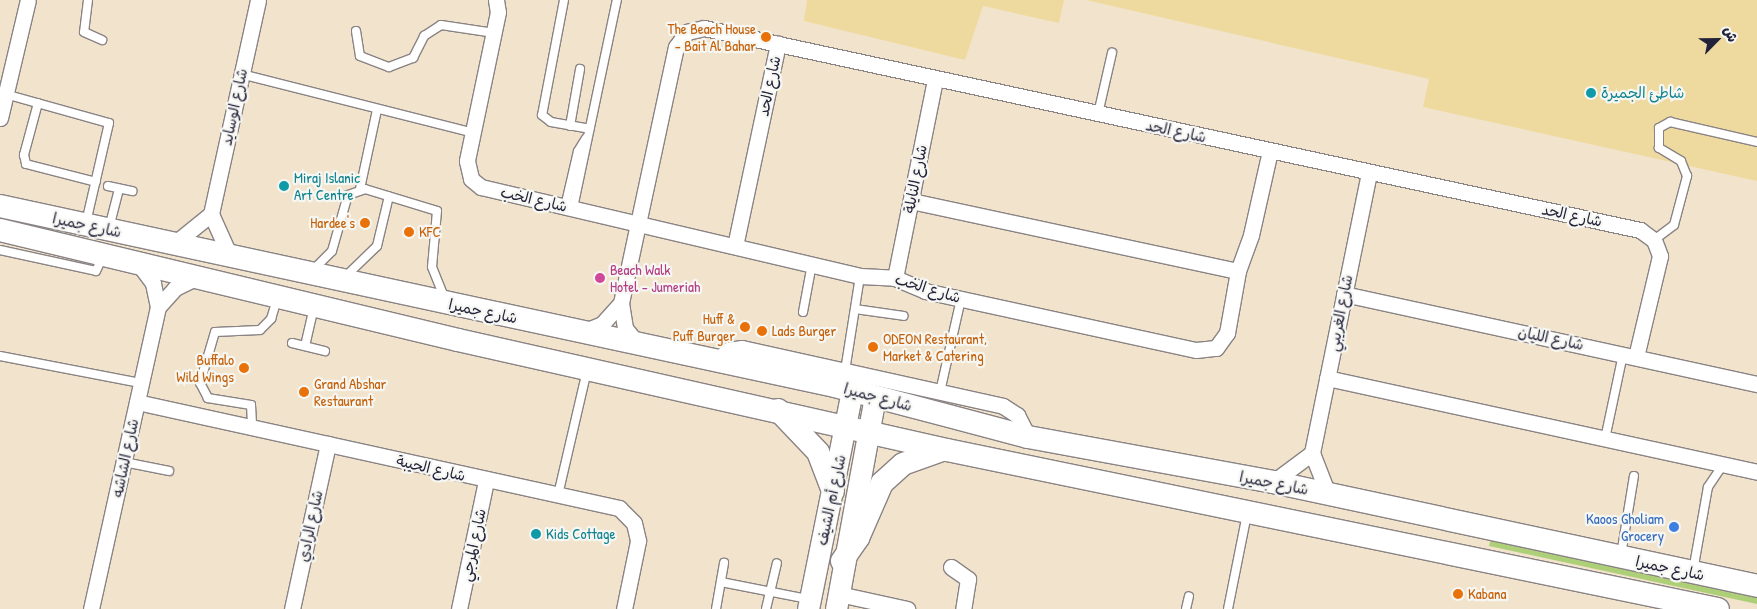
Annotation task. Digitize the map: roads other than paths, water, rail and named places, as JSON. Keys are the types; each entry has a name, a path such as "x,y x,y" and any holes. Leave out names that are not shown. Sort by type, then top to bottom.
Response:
{"main road":[{"name":"شارع جميرا","path":"3,204 86,225 229,254 447,304 717,360 848,381 875,397 1028,437 1273,482 1757,586"},
{"name":"شارع جميرا","path":"0,230 203,275 315,304 587,368 775,408 947,450 1248,510 1718,609"},
{"name":"شارع أم الشيف","path":"809,604 846,426 848,381"},
{"name":"شارع أم الشيف","path":"838,602 842,561 875,397"},
{"path":"775,408 806,435 833,491"},
{"path":"842,561 858,538 882,483 902,464 947,450"}],"street":[{"path":"0,118 28,0"},
{"name":"شارع الوسايد","path":"211,214 258,0"},
{"path":"475,133 494,33 496,0"},
{"path":"637,343 626,328 621,303 641,224 682,37 704,28 778,44"},
{"name":"شارع الحد","path":"735,246 778,44 935,80 1640,230 1654,240"},
{"name":"شارع النايلة","path":"895,278 935,80"},
{"name":"شارع الخب","path":"475,133 467,160 471,179 481,187 860,276 895,278 961,299 1204,351 1225,339 1238,272 1251,235 1270,151"},
{"name":"شارع الغريبي","path":"1312,453 1369,173"},
{"path":"911,201 1238,272"},
{"path":"175,243 211,214 229,254"},
{"path":"1630,355 1660,256 1654,240"},
{"name":"شارع الشاشه","path":"91,609 158,306 153,282 134,260"},
{"path":"158,306 175,288 203,275"},
{"name":"شارع الليان","path":"1344,294 1757,384"},
{"path":"585,332 602,324 621,303"},
{"path":"1327,378 1757,472"},
{"path":"848,381 940,392 1007,408 1021,421 1028,437"},
{"name":"شارع الحيبة","path":"137,402 252,424 486,481 619,508 634,523 638,541 624,609"},
{"name":"شارع الرادي","path":"292,609 328,444"},
{"path":"1273,482 1312,453 1328,494"},
{"name":"شارع المرجي","path":"459,609 486,481"},
{"path":"951,567 968,579 963,609"},
{"path":"838,602 907,609"}],"lane":[{"path":"88,0 84,32 102,40"},
{"path":"564,0 542,115 570,126 588,129"},
{"path":"569,207 617,0"},
{"path":"356,31 360,56 389,67 413,58 424,36 441,25 494,33"},
{"path":"1098,114 1112,53"},
{"path":"570,126 580,69"},
{"path":"241,74 377,110 475,133"},
{"path":"5,94 109,123 86,225"},
{"path":"38,103 24,155 26,164 96,182"},
{"path":"309,272 328,256 345,201 360,189 377,110"},
{"path":"1654,240 1674,225 1687,176 1681,161 1659,148 1659,128 1670,122 1757,142"},
{"path":"108,186 132,191"},
{"path":"109,230 119,189"},
{"path":"360,189 437,211 440,223 432,267 447,304"},
{"path":"341,280 377,246 389,196"},
{"path":"0,250 96,271 104,253"},
{"path":"803,312 812,264"},
{"path":"848,381 860,276"},
{"path":"252,424 251,405 208,398 200,383 215,332 260,330 271,319 278,294"},
{"path":"940,392 961,299"},
{"path":"305,346 315,304"},
{"path":"855,309 904,316"},
{"path":"292,342 325,351"},
{"path":"1605,439 1630,355"},
{"path":"0,356 140,383"},
{"path":"558,495 587,368"},
{"path":"124,462 169,471"},
{"path":"1693,573 1708,487 1723,465"},
{"path":"1621,558 1634,476"},
{"path":"1228,609 1248,510"},
{"path":"716,609 724,563"},
{"path":"766,609 776,563"},
{"path":"721,582 770,592 809,604"},
{"path":"1186,609 1189,596"}],"place":[{"name":"The Beach House - Bait Al Bahar","path":"766,37"},
{"name":"شاطئ الجميرة","path":"1591,93"},
{"name":"Miraj Islanic Art Centre","path":"284,186"},
{"name":"Hardee's","path":"365,223"},
{"name":"KFC","path":"409,232"},
{"name":"Beach Walk Hotel - Jumeriah","path":"600,278"},
{"name":"Huff & Puff Burger","path":"745,327"},
{"name":"Lads Burger","path":"762,331"},
{"name":"ODEON Restaurant, Market & Catering","path":"873,347"},
{"name":"Buffalo Wild Wings","path":"244,368"},
{"name":"Grand Abshar Restaurant","path":"304,392"},
{"name":"Kaoos Gholiam Grocery","path":"1674,527"},
{"name":"Kids Cottage","path":"536,534"},
{"name":"Kabana","path":"1458,594"}]}
